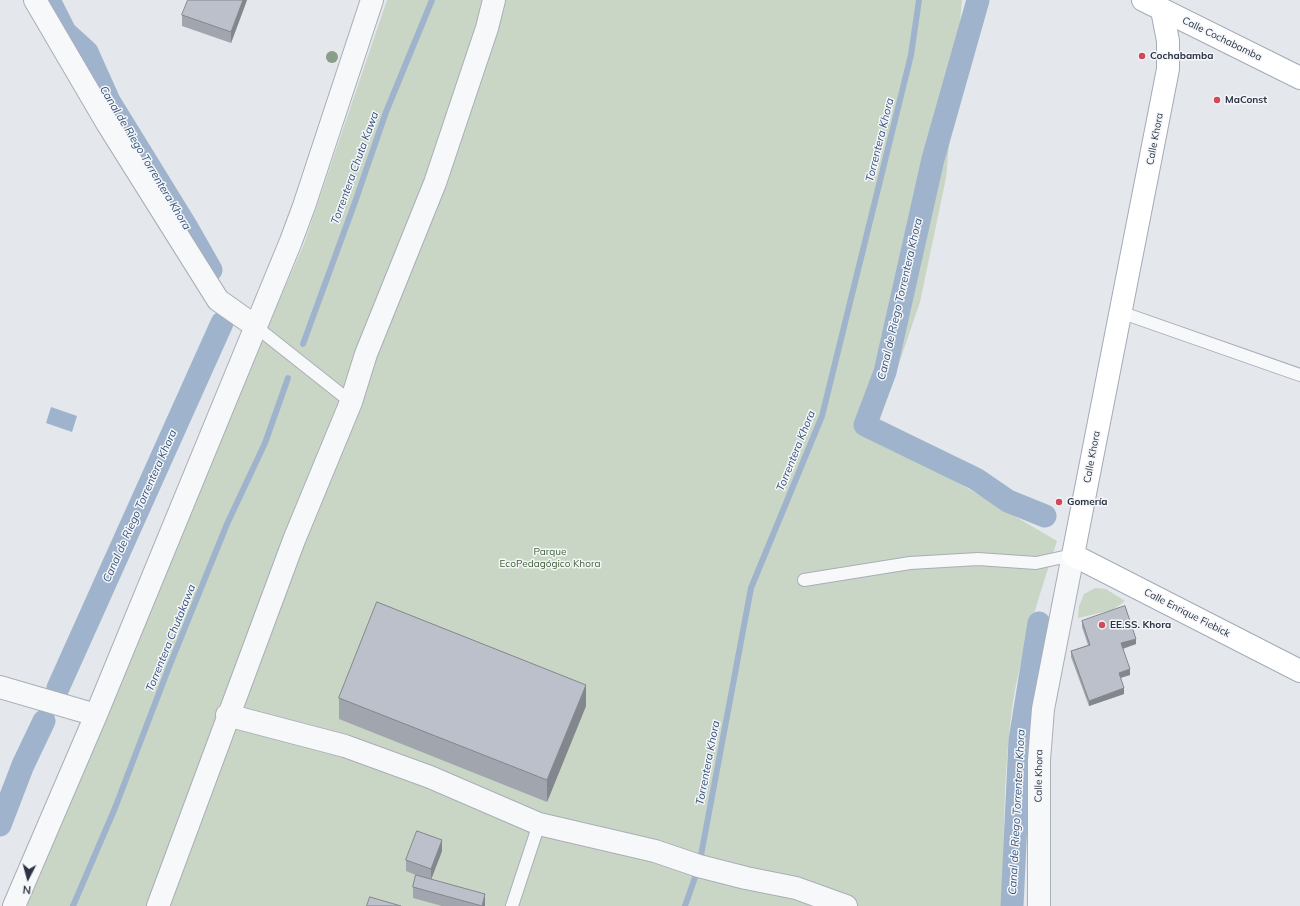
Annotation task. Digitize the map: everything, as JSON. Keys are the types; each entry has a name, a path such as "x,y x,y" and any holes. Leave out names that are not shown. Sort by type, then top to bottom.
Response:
{"main road":[{"name":"Calle Cochabamba","path":"1152,5 1204,29 1300,78"},
{"name":"Calle Khora","path":"1073,555 1168,69 1168,40 1152,5"},
{"name":"Calle Enrique Fiebick","path":"1073,555 1300,671"}],"street":[{"path":"35,0 107,123 218,300 255,326"},
{"path":"14,906 96,715 304,206 372,0"},
{"path":"158,906 294,540 351,402 366,354 434,183 487,28 494,0"},
{"name":"Calle Khora","path":"1039,906 1039,760 1043,709 1073,555"},
{"path":"0,687 96,715"},
{"path":"228,715 345,746 430,777 539,824 655,851 746,878 796,888 846,906"}],"lane":[{"path":"1120,312 1300,375"},
{"path":"255,326 351,402"},
{"path":"804,580 910,563 978,559 1036,563 1073,555"},
{"path":"512,906 539,824"}],"green space":[{"name":"Parque EcoPedagógico Khora","path":"387,0 962,0 946,178 920,302 875,434 1057,541 1028,633 1015,690 1011,717 1006,771 1003,906 23,906 144,628 269,323 304,244"},
{"path":"1095,588 1106,589 1125,601 1113,610 1078,618 1079,606 1084,594"}],"water":[{"path":"51,407 77,416 72,432 46,423"}],"building":[{"path":"188,0 243,0 231,32 182,15"},
{"path":"377,602 586,685 547,780 339,698"},
{"path":"1125,606 1136,639 1121,643 1130,669 1119,673 1124,688 1089,701 1071,651 1090,645 1082,621"},
{"path":"417,831 442,840 431,869 406,860"},
{"path":"416,875 485,894 482,906 413,887"},
{"path":"370,897 401,906 367,906"}],"waterway":[{"name":"Canal de Riego Torrentera Khora","path":"49,0 65,32 87,52 109,101 186,226 211,270"},
{"name":"Torrentera Chuta Kawa","path":"303,344 386,112 432,0"},
{"name":"Torrentera Khora","path":"685,906 699,866 751,588 822,416 911,55 919,0"},
{"name":"Canal de Riego Torrentera Khora","path":"978,0 933,159 885,372 865,425 976,479 1008,501 1045,516"},
{"name":"Canal de Riego Torrentera Khora","path":"58,688 222,323"},
{"name":"Torrentera Chutakawa","path":"73,906 115,808 169,667 227,524 265,443 288,378"},
{"name":"Canal de Riego Torrentera Khora","path":"1012,906 1020,740 1039,623"},
{"name":"Canal de Riego Torrentera Khora","path":"0,825 23,765 44,721"}],"place":[{"name":"Cochabamba","path":"1142,56"},
{"name":"MaConst","path":"1217,100"},
{"name":"Gomería","path":"1059,502"},
{"name":"EE.SS. Khora","path":"1102,625"}]}
